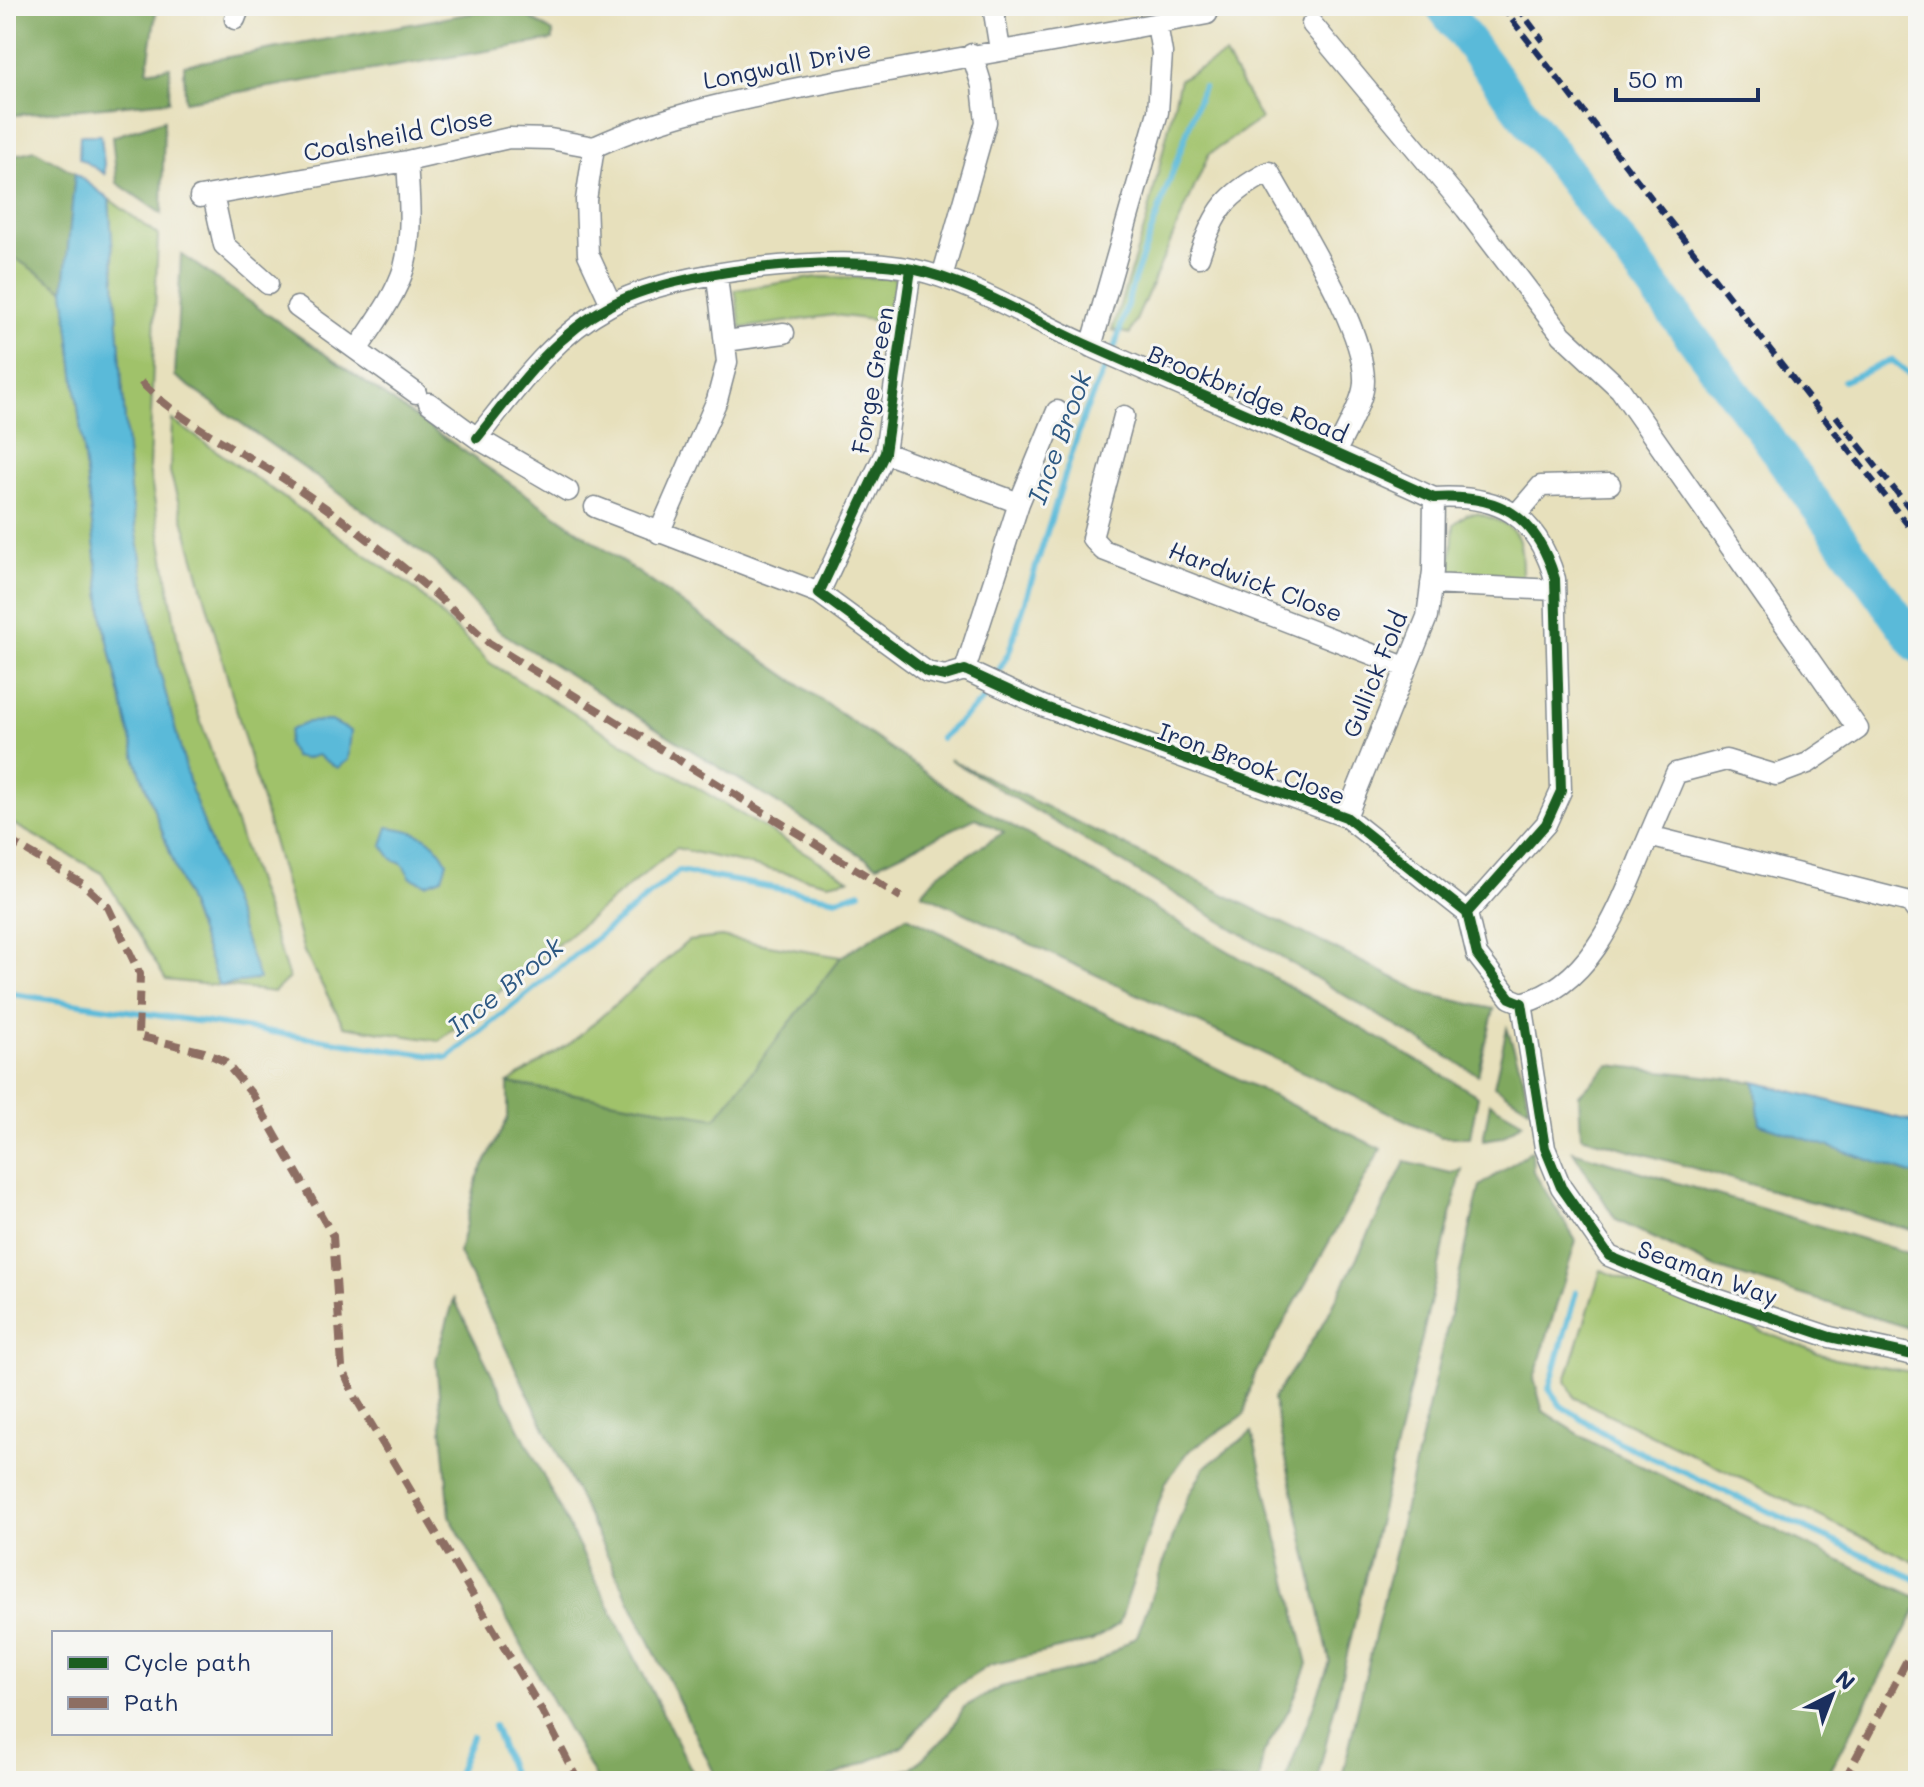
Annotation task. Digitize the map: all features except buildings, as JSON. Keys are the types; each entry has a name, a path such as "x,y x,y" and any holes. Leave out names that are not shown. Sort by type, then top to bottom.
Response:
{"street":[{"path":"993,6 1000,50"},
{"name":"Longwall Drive","path":"594,147 637,127 694,109 972,54 1207,14"},
{"path":"1096,349 1158,112 1162,53 1157,24"},
{"path":"1312,24 1457,198 1562,335 1620,389 1858,729 1808,763 1776,775 1726,760 1676,773 1607,932 1569,978 1536,999 1522,1003 1510,998 1477,955 1467,913"},
{"path":"942,277 986,122 982,86 972,54"},
{"name":"Coalsheild Close","path":"268,284 224,245 207,196 407,161 509,138 550,139 594,147"},
{"path":"594,147 586,200 588,254 611,304"},
{"path":"357,350 387,303 404,267 410,210 407,161"},
{"path":"1199,257 1210,222 1225,200 1269,172 1335,294 1363,356 1363,389 1336,452"},
{"name":"Brookbridge Road","path":"477,438 550,350 580,324 611,304 658,288 717,276 818,264 865,263 942,277 1096,349 1336,452 1434,498 1465,496 1494,501 1516,515 1547,552 1555,590 1561,791 1546,824 1467,913"},
{"name":"Forge Green","path":"819,593 885,453 911,269"},
{"path":"659,533 717,400 727,362 717,276"},
{"path":"297,307 477,438 568,491"},
{"path":"726,341 784,333"},
{"path":"595,507 819,593 927,672 945,676 968,672 1019,503 1057,411"},
{"name":"Hardwick Close","path":"1124,416 1092,538 1103,550 1405,667"},
{"name":"Forge Green","path":"885,453 1019,503"},
{"path":"1516,515 1541,486 1610,484"},
{"name":"Gullick Fold","path":"1346,817 1427,617 1434,498"},
{"path":"1431,584 1555,590"},
{"name":"Iron Brook Close","path":"968,672 1045,707 1346,817 1467,913"},
{"path":"1649,836 1910,902 1918,913"},
{"name":"Seaman Way","path":"1522,1003 1545,1148 1561,1187 1609,1256 1690,1290 1830,1337 1918,1356"}],"green space":[{"path":"6,6 157,6 147,71 170,67 169,101 15,115 6,110"},
{"path":"511,6 553,32 553,40 185,101 184,65"},
{"path":"1225,55 1261,119 1209,154 1130,334 1112,330 1147,219 1180,79"},
{"path":"164,120 162,214 117,183 112,137"},
{"path":"35,150 75,173 64,290 6,252 6,157"},
{"path":"109,199 158,235 149,468 182,667 289,978 274,992 219,986 191,788 158,665 130,491"},
{"path":"6,252 64,290 104,624 137,763 219,986 166,980 102,873 6,820"},
{"path":"181,254 949,789 1478,1096 1470,1137 1441,1137 922,893 938,874 1004,832 976,818 877,865 499,631 434,561 175,376"},
{"path":"818,277 896,278 888,322 834,315 741,328 735,290"},
{"path":"172,420 415,589 490,663 849,879 828,883 676,848 439,1041 344,1026 304,952 170,472"},
{"path":"1477,513 1502,523 1516,534 1521,551 1522,577 1450,572 1454,524 1467,514"},
{"path":"949,759 1427,994 1494,1009 1478,1075"},
{"path":"907,916 1381,1149 1253,1378 1244,1415 1189,1451 1166,1482 1119,1624 1092,1641 990,1665 949,1691 902,1747 822,1781 718,1781 459,1253 477,1178 508,1118 508,1083 716,1118 841,957"},
{"path":"721,937 841,957 716,1118 508,1083 572,1042 688,941"},
{"path":"1507,1028 1523,1076 1529,1108 1494,1086"},
{"path":"1609,1065 1755,1082 1761,1124 1918,1176 1918,1232 1581,1136 1579,1095"},
{"path":"1490,1103 1523,1122 1502,1137 1483,1140"},
{"path":"1532,1150 1533,1171 1576,1241 1534,1379 1543,1411 1593,1443 1918,1598 1918,1606 1825,1781 1341,1781 1480,1186"},
{"path":"1573,1151 1918,1256 1918,1331 1716,1268 1616,1220"},
{"path":"1405,1162 1451,1173 1462,1169 1317,1781 1285,1781 1330,1662 1273,1399 1325,1321"},
{"path":"1601,1270 1834,1359 1918,1373 1918,1564 1575,1398 1566,1381"},
{"path":"454,1299 697,1781 597,1781 450,1517 436,1360"},
{"path":"1252,1432 1308,1664 1291,1706 1262,1756 1260,1781 869,1781 912,1768 949,1734 964,1707 1001,1687 1093,1665 1137,1636 1187,1499 1204,1468"}],"water":[{"path":"80,135 101,135 105,174 79,158"},
{"path":"75,173 109,199 130,491 158,665 191,788 259,979 219,986 137,763 104,624 64,290"},
{"path":"331,721 351,731 348,760 337,768 317,755 305,759 294,757 287,743 290,730 308,722"},
{"path":"388,827 407,830 430,840 447,862 442,878 426,884 411,878 402,863 392,859 382,845"},
{"path":"1755,1082 1918,1123 1918,1176 1760,1124"}],"waterway":[{"path":"1442,6 1758,425 1918,646"},
{"name":"Ince Brook","path":"941,738 983,700 1009,652 1085,412 1116,343 1133,283 1203,87"},
{"name":"Ince Brook","path":"1844,381 1892,360 1918,382"},
{"name":"Ince Brook","path":"6,993 448,1058 679,871 837,899 860,892"},
{"path":"1576,1292 1549,1389 1561,1406 1618,1442 1918,1580"},
{"path":"494,1726 514,1781"},
{"path":"454,1781 472,1737"}],"railway":[{"path":"1501,6 1918,538"},
{"path":"1517,6 1543,41"},
{"path":"1836,416 1918,519"}],"marked path":[{"path":"141,382 176,412 274,472 344,521 418,580 489,643 901,897"},
{"path":"6,839 83,884 108,907 140,974 138,1036 204,1052 224,1061 252,1094 333,1236 342,1367 355,1397 542,1711 578,1781"},
{"path":"1844,1781 1918,1639"}],"cycle path":[{"path":"477,438 537,365 570,332 609,306 638,293 674,282 758,268 802,264 881,265 912,269 958,283 1090,346 1434,498 1478,500 1512,513 1537,538 1555,579 1561,791 1546,824 1467,913 1477,955 1510,998 1522,1003 1545,1148 1561,1187 1609,1256 1690,1290 1830,1337 1918,1356"},
{"path":"911,269 885,453 819,593 927,672 945,676 965,670 1045,707 1346,817 1467,913"}]}
